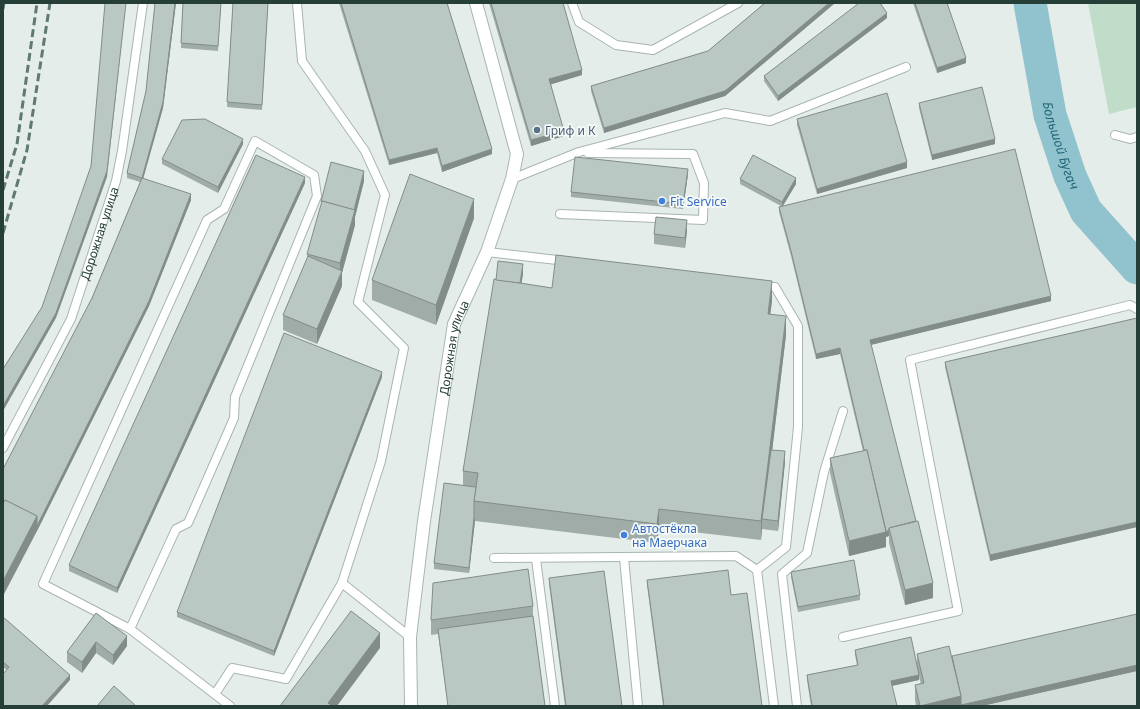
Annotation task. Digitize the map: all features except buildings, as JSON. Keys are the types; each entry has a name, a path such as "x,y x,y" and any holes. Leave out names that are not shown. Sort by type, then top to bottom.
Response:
{"street":[{"name":"Дорожная улица","path":"411,706 410,637 424,521 454,324 487,252 512,179 517,154 476,3"}],"lane":[{"name":"Дорожная улица","path":"3,448 71,319 114,189 122,151 143,3"},
{"path":"215,694 232,668 286,679 342,582 382,461 404,348 358,302 385,195 365,150 302,61 297,3"},
{"path":"572,3 579,22 616,45 653,50 738,3"},
{"path":"512,179 579,152 725,113 770,122 906,67"},
{"path":"1115,135 1130,139 1137,137"},
{"path":"130,629 176,529 188,523 234,418 235,397 317,196 314,176 254,141 224,209 207,220 44,584 130,629 230,706"},
{"path":"560,214 703,220 704,183 693,154 579,152"},
{"path":"487,252 573,262"},
{"path":"752,284 775,287 798,326 798,427 786,547 757,570"},
{"path":"843,637 958,611 910,360 1130,305 1137,309"},
{"path":"797,706 782,574 807,553 824,472 843,411"},
{"path":"494,558 536,559 736,556 757,570 774,706"},
{"path":"624,558 638,706"},
{"path":"536,559 555,706"},
{"path":"342,582 410,637"}],"shaded area":[{"path":"1137,671 1137,706 982,706"}],"green space":[{"path":"1088,3 1137,3 1137,107 1109,114"}],"waterway":[{"name":"Большой Бугач","path":"1030,3 1050,115 1070,176 1086,211 1137,268"}],"railway":[{"path":"3,9 4,3"},
{"path":"3,190 17,144 37,3"},
{"path":"3,233 27,150 50,3"}],"place":[{"name":"Гриф и К","path":"537,130"},
{"name":"Fit Service","path":"662,201"},
{"name":"Автостёкла на Маерчака","path":"624,535"}]}
